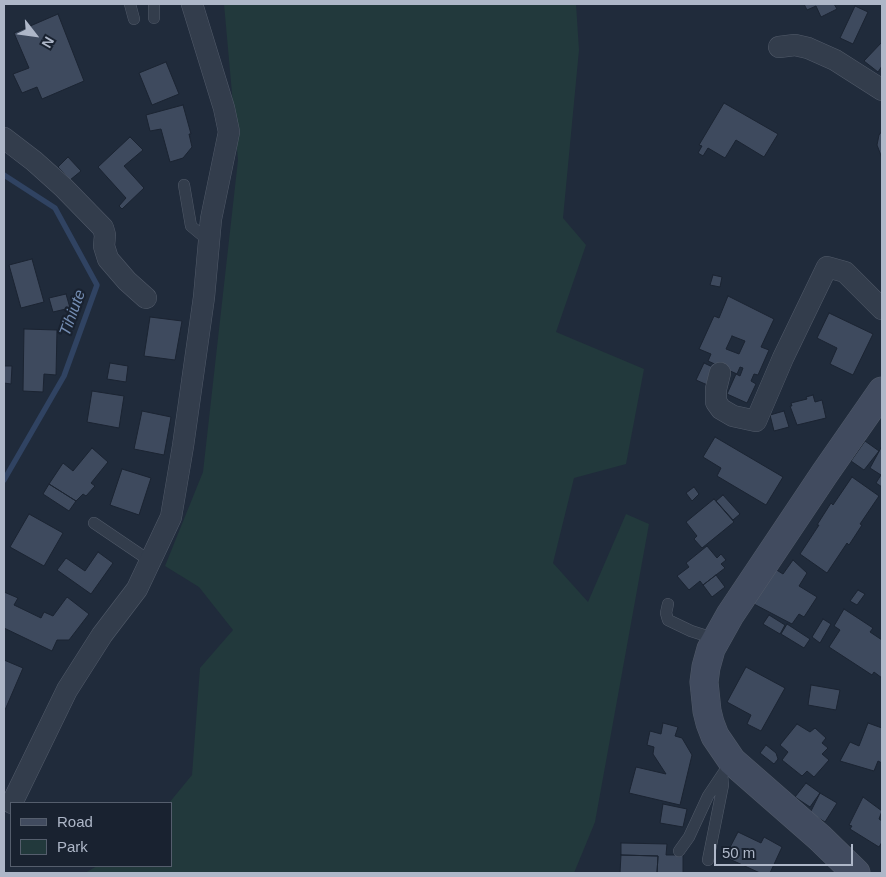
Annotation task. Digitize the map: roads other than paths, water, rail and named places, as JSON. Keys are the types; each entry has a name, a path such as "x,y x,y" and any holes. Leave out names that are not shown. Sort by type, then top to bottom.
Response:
{"main road":[{"path":"856,873 820,838 727,768 706,711 704,697 706,667 716,638 790,524 882,391"}],"street":[{"path":"13,802 67,690 102,635 137,589 171,517 203,306 212,219 229,132 224,108 192,4"},
{"path":"779,46 795,45 808,48 835,60 882,90"},
{"path":"4,138 63,187 103,228 105,235 104,246 108,259 121,276 146,298"},
{"path":"720,373 716,389 716,402 721,410 733,416 756,421 783,358 827,267 846,272 882,308"},
{"path":"4,820 10,808"}],"lane":[{"path":"130,4 134,19"},
{"path":"154,4 154,18"},
{"path":"184,185 191,226 209,241"},
{"path":"94,523 150,561"},
{"path":"668,604 666,613 668,620 691,631 716,638"},
{"path":"679,851 689,837 708,796 727,768"},
{"path":"708,860 727,768"}],"waterway":[{"name":"Tihiute","path":"4,175 55,208 97,285 64,376 4,480"}]}
